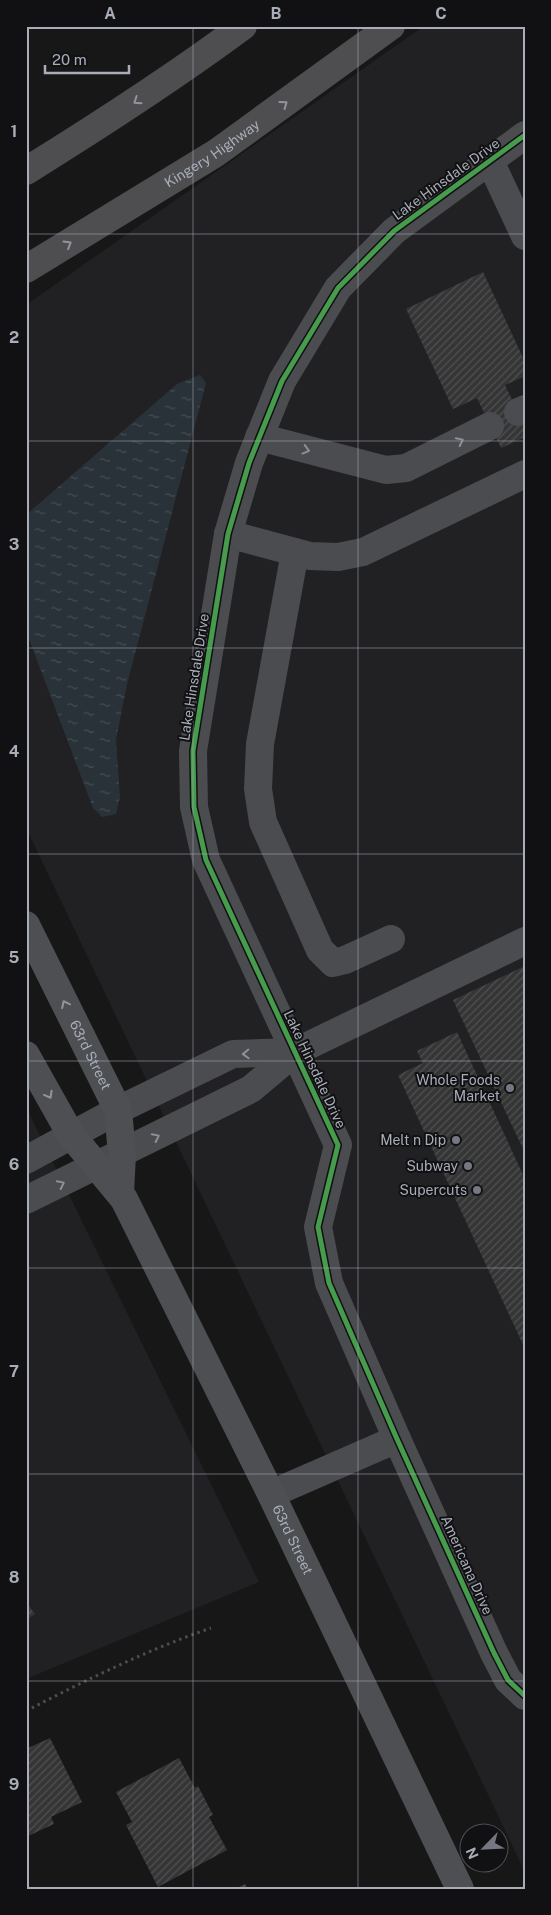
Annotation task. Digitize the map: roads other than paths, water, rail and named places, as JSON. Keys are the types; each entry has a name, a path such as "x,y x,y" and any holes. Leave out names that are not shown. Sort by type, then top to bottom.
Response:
{"highway":[{"path":"26,171 118,114 243,26"},
{"name":"Kingery Highway","path":"26,269 216,154 391,26"}],"main road":[{"name":"63rd Street","path":"26,925 118,1110 122,1154 120,1193"},
{"name":"63rd Street","path":"26,1055 71,1135 96,1167 120,1193 271,1494 460,1889"}],"street":[{"name":"Lake Hinsdale Drive","path":"397,1439 329,1282 318,1227 338,1145 206,860 194,807 193,751 228,534 249,462 282,381 338,288 394,231 525,135"},
{"path":"490,161 525,236"},
{"path":"259,437 386,470 406,468 490,426"},
{"path":"228,534 310,556 338,557 362,552 525,474"},
{"path":"296,552 260,744 258,789 263,822 320,950 333,963 345,960 391,939"},
{"path":"295,1052 525,941"},
{"name":"Lake Hinsdale Drive","path":"26,1160 118,1110 233,1054 295,1052"},
{"name":"Lake Hinsdale Drive","path":"26,1200 251,1089 295,1052"},
{"path":"271,1494 397,1439"},
{"name":"Americana Drive","path":"397,1439 494,1653 508,1680 525,1696"}],"water":[{"path":"200,375 206,383 127,684 116,740 120,797 116,814 102,817 93,808 26,631 26,515 177,384"}],"place":[{"name":"Whole Foods Market","path":"510,1088"},
{"name":"Melt n Dip","path":"456,1140"},
{"name":"Subway","path":"468,1166"},
{"name":"Supercuts","path":"477,1190"}]}
